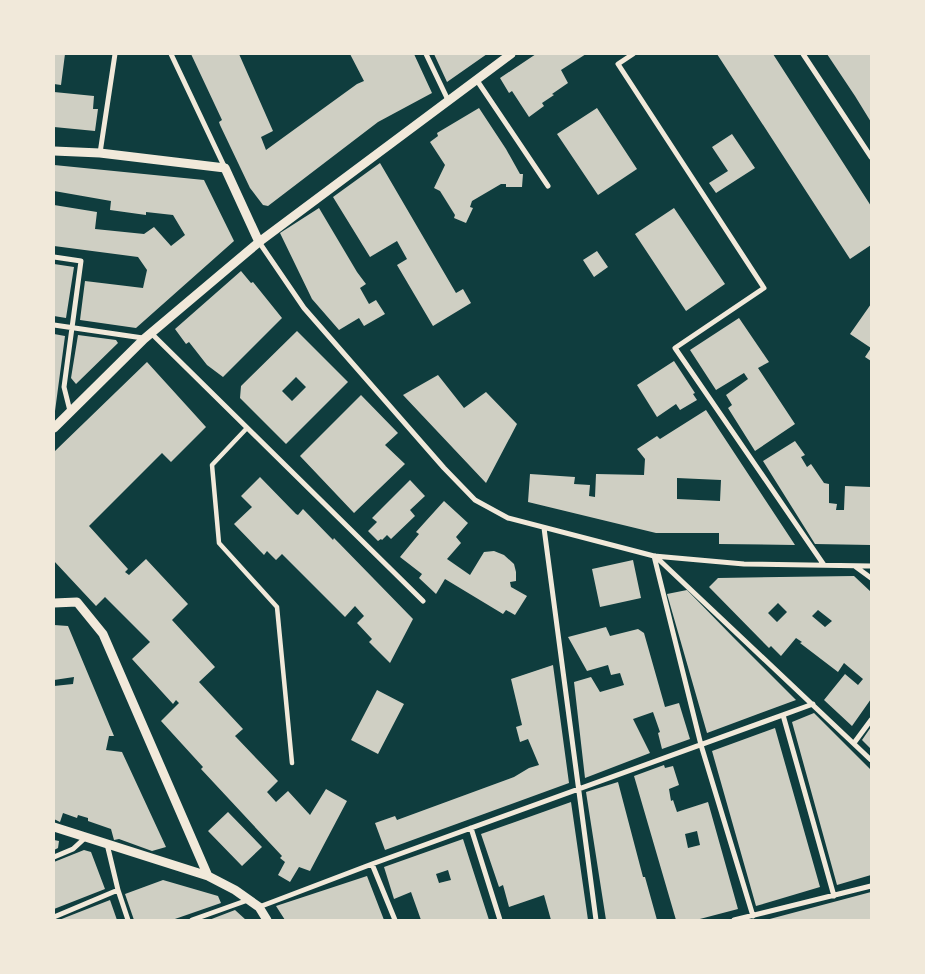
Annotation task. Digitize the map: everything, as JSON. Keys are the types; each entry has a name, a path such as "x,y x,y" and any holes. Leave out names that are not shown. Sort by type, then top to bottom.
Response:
{"street":[{"path":"100,153 115,54"},
{"path":"171,54 260,242 304,308 444,468 475,500 508,518 654,556 744,564 871,566"},
{"path":"426,54 448,100"},
{"path":"54,428 148,336 260,242 511,54"},
{"path":"633,54 618,64 764,288 675,348 824,565"},
{"path":"803,54 871,157"},
{"path":"476,79 548,186"},
{"path":"54,151 100,153 225,168"},
{"path":"54,257 81,261 64,387 70,412"},
{"path":"54,325 148,336 247,428 423,601"},
{"path":"247,428 212,465 219,543 277,607 292,763"},
{"path":"544,528 596,920"},
{"path":"654,556 871,760"},
{"path":"654,556 701,745 753,916"},
{"path":"855,566 871,578"},
{"path":"54,603 77,602 103,634 208,876"},
{"path":"259,907 812,704"},
{"path":"783,715 834,896"},
{"path":"854,744 871,720"},
{"path":"54,827 208,876 234,890 259,907 268,920"},
{"path":"471,828 500,920"},
{"path":"54,857 73,849 85,838"},
{"path":"107,844 118,890 128,920"},
{"path":"372,864 395,920"},
{"path":"734,920 871,886"},
{"path":"54,918 118,890"},
{"path":"192,920 248,900"}],"building":[{"path":"54,54 65,54 61,85 54,84"},
{"path":"191,54 239,54 273,131 261,137 266,150 357,84 364,81 350,54 414,54 432,93 378,122 268,206 263,205 250,188 220,125 219,122 222,120"},
{"path":"434,54 487,54 447,82"},
{"path":"536,54 586,54 561,70 568,83 552,94 554,95 542,103 544,106 529,117 512,91 509,93 500,78"},
{"path":"717,54 773,54 871,206 871,245 850,259"},
{"path":"827,54 871,54 871,122 855,96"},
{"path":"54,92 94,96 93,109 98,109 95,131 54,127"},
{"path":"479,108 520,174 523,174 522,187 506,187 506,184 501,184 472,201 470,207 473,208 466,223 454,218 455,215 440,191 434,188 445,165 430,142 438,136 437,133"},
{"path":"597,108 637,169 598,195 557,134"},
{"path":"732,134 755,168 716,193 709,183 728,171 712,147"},
{"path":"380,163 456,293 463,289 471,303 433,326 397,265 407,259 397,241 370,257 333,197"},
{"path":"54,165 204,180 234,241 136,328 80,320 85,281 143,288 147,270 138,257 54,246 54,205 97,212 95,229 144,234 154,227 171,246 185,235 173,215 146,212 146,215 110,210 111,201 54,191"},
{"path":"319,208 366,284 360,288 369,304 376,300 385,314 364,326 359,318 339,330 312,299 280,233"},
{"path":"674,208 725,284 686,311 635,234"},
{"path":"597,251 608,267 594,277 583,260"},
{"path":"54,264 74,267 66,318 54,316"},
{"path":"241,271 251,283 253,282 282,318 223,377 207,365 189,342 186,344 175,329"},
{"path":"871,304 871,348 850,334"},
{"path":"739,318 769,362 758,368 795,424 755,451 728,408 732,405 726,395 748,379 744,373 716,390 690,350"},
{"path":"297,331 348,382 286,444 240,398 241,386","holes":["296,377 306,387 292,401 282,391"]},
{"path":"54,334 65,336 55,411 54,411"},
{"path":"78,335 116,340 118,343 76,384 71,378"},
{"path":"871,348 871,361 865,357"},
{"path":"674,361 695,393 693,394 697,400 680,410 676,404 657,417 637,385"},
{"path":"147,362 206,427 171,462 162,453 89,526 128,569 125,572 129,575 146,559 188,604 172,620 215,667 199,682 243,729 235,736 278,781 267,792 276,802 288,791 310,815 326,789 347,801 310,871 299,867 290,882 278,875 285,862 280,858 282,856 201,769 203,767 161,721 179,703 176,700 173,704 132,659 150,642 105,597 96,606 54,561 54,450"},
{"path":"438,375 464,408 486,392 517,424 486,483 403,395"},
{"path":"361,395 398,433 385,445 405,464 354,513 300,456"},
{"path":"706,410 795,545 719,544 719,533 656,533 528,502 530,474 575,477 574,484 590,485 589,496 595,497 596,474 644,475 645,459 637,449 657,436 660,439","holes":["677,478 721,480 720,501 677,499"]},
{"path":"795,441 805,455 801,457 807,467 811,464 824,483 829,484 829,503 837,504 836,510 844,510 845,486 871,487 871,545 815,544 763,461"},
{"path":"260,477 296,514 298,515 303,509 413,619 390,663 369,642 372,639 357,623 364,616 355,606 345,617 282,554 276,560 267,551 264,555 234,524 252,507 241,496"},
{"path":"410,480 425,496 410,510 415,516 391,539 387,535 378,541 368,531 377,522 372,518"},
{"path":"444,501 468,523 456,537 461,543 447,559 470,575 484,552 494,551 504,555 514,564 516,572 516,581 510,582 511,587 527,596 515,615 506,610 503,614 445,579 436,594 419,578 422,574 400,557 419,534 416,532"},
{"path":"633,560 641,598 600,607 592,569"},
{"path":"854,576 871,592 871,699 852,726 824,700 845,674 858,685 863,679 844,663 838,672 796,638 781,656 771,646 769,648 709,587 718,578","holes":["778,603 787,612 777,622 768,613","818,610 832,621 825,627 812,616"]},
{"path":"687,590 796,700 707,733 667,594"},
{"path":"54,625 68,626 114,736 109,736 106,750 122,752 166,847 152,851 119,839 114,840 111,829 88,821 88,818 78,815 77,818 63,813 60,822 54,819 54,686 73,684 74,677 54,680"},
{"path":"606,627 610,636 638,629 644,633 665,707 679,703 690,739 662,749 658,733 660,732 653,712 633,719 650,753 585,778 574,682 591,677 600,692 624,685 620,673 611,675 608,665 587,671 568,637"},
{"path":"553,665 569,783 385,850 375,823 395,816 397,820 514,777 529,768 539,765 528,739 520,742 516,727 522,725 511,679"},
{"path":"377,690 404,704 378,754 351,740"},
{"path":"814,713 871,770 871,875 837,885 792,722"},
{"path":"871,727 871,749 862,740"},
{"path":"775,728 820,887 756,906 712,751"},
{"path":"664,765 665,768 673,766 679,785 669,789 671,801 673,800 677,812 708,802 738,909 696,920 676,920 634,776","holes":["697,831 700,845 688,848 685,834"]},
{"path":"618,782 643,877 645,877 657,920 606,920 586,792"},
{"path":"571,802 588,920 551,920 544,895 509,907 503,885 499,887 481,834"},
{"path":"228,812 262,847 242,866 208,831"},
{"path":"463,839 489,920 421,920 411,892 394,899 384,867","holes":["448,870 451,880 439,883 436,874"]},
{"path":"54,840 59,841 58,848 54,850"},
{"path":"84,850 91,852 105,889 54,909 54,862"},
{"path":"367,876 384,920 285,920 276,906"},
{"path":"163,880 218,896 221,903 172,920 134,920 125,894"},
{"path":"871,892 871,920 766,920"},
{"path":"110,900 117,920 59,920"},
{"path":"235,910 246,920 209,920"}]}
